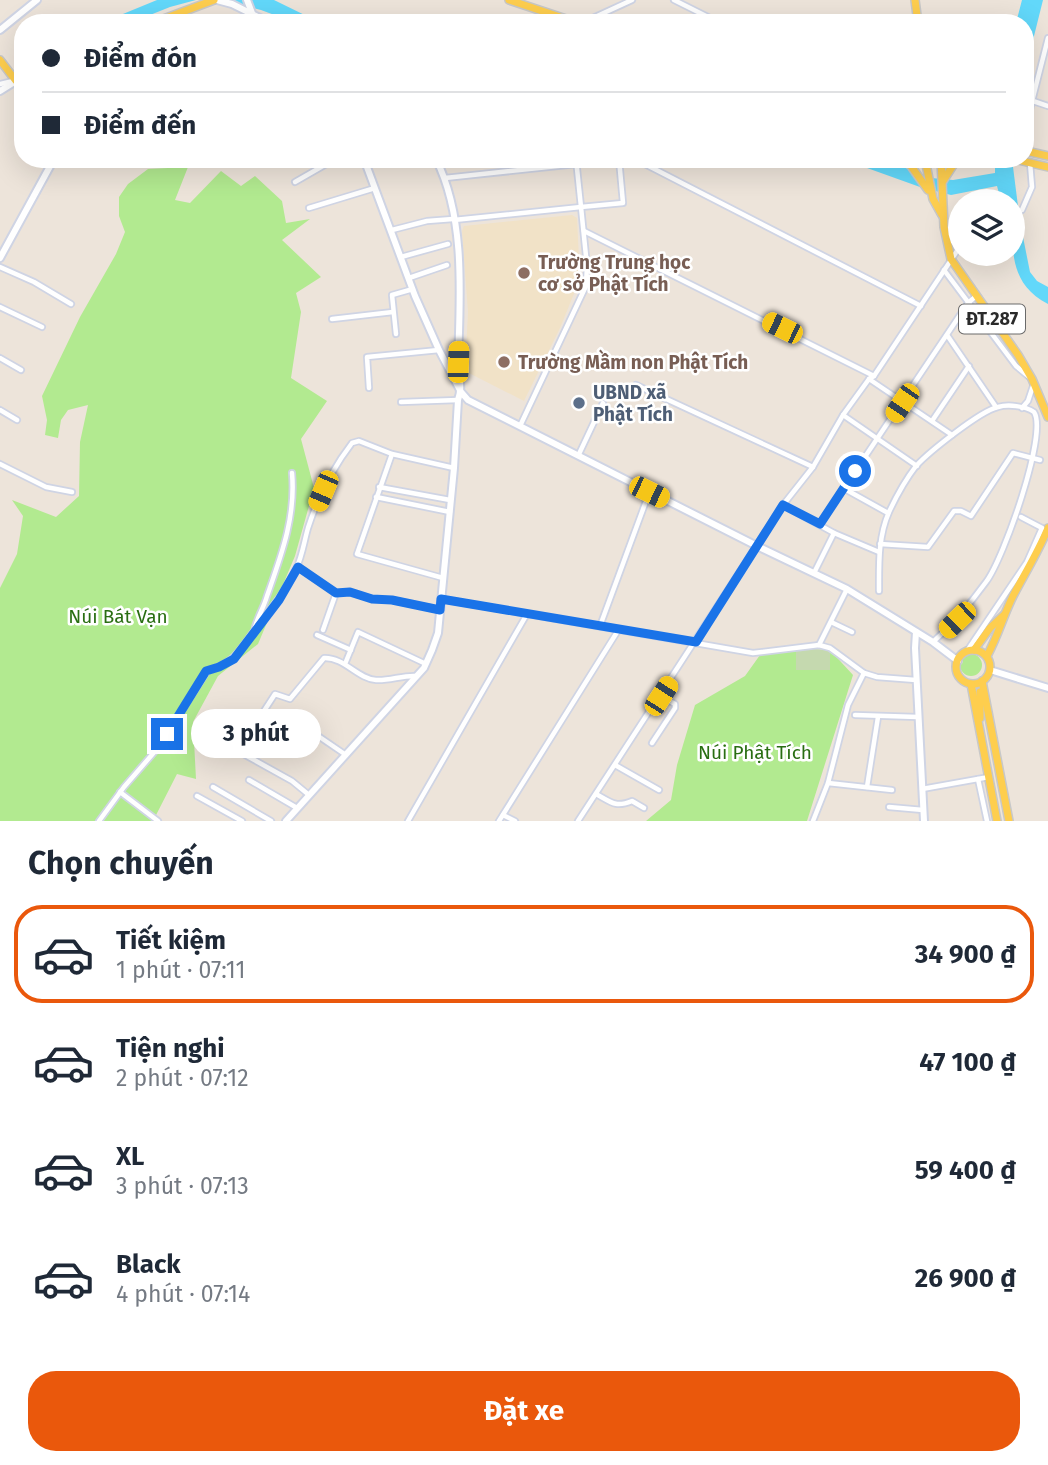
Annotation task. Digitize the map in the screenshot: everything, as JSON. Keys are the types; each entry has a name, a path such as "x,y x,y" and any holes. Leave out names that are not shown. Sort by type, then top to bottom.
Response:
{"main road":[{"path":"20,14 37,0"},
{"path":"178,14 216,0 251,13"},
{"path":"247,0 251,13"},
{"path":"509,0 552,14"},
{"path":"0,30 14,19"},
{"path":"0,60 14,75"},
{"path":"0,258 49,168"},
{"path":"368,168 413,289 439,350 461,392 477,405 847,589 933,642 958,661"},
{"path":"286,821 417,676 426,664 438,633 458,400 461,392 458,369 459,262 454,220 440,168"},
{"path":"914,168 933,199"},
{"name":"ĐT.287","path":"927,168 933,199 944,219"},
{"name":"ĐT.287","path":"942,168 948,242"},
{"path":"943,181 951,168"},
{"name":"ĐT.287","path":"955,266 1018,355 1032,379 1048,417"},
{"path":"990,670 986,656 998,637 1005,614 1035,559 1046,528"},
{"path":"981,682 971,684 960,677 957,671 958,661 1005,614"},
{"path":"916,632 924,821"},
{"path":"970,650 986,656"},
{"path":"980,733 981,682 990,670"},
{"path":"990,670 1048,688"},
{"path":"981,682 1009,821"},
{"path":"971,684 997,821"}],"street":[{"path":"600,14 632,0"},
{"path":"674,0 702,14"},
{"path":"1034,97 1048,38"},
{"path":"295,182 319,168"},
{"path":"445,178 528,168"},
{"path":"520,426 584,293 587,275 578,168"},
{"path":"392,230 426,220 454,220 622,203 619,168"},
{"path":"653,168 921,306"},
{"path":"1025,204 1032,187 1030,168"},
{"path":"309,208 376,188"},
{"path":"583,230 874,376"},
{"path":"401,257 448,244"},
{"path":"579,821 783,505 813,467 843,415 874,376 948,264"},
{"path":"409,278 447,265"},
{"path":"0,267 34,282 71,304"},
{"path":"944,270 1016,366 1032,379 1033,389 1022,408"},
{"path":"396,334 392,295 413,289"},
{"path":"820,524 968,303 975,297"},
{"path":"0,307 42,327"},
{"path":"332,319 393,312"},
{"path":"947,335 996,407"},
{"path":"369,388 367,357 439,350"},
{"path":"0,358 21,370"},
{"path":"932,421 969,366"},
{"path":"869,379 952,435"},
{"path":"636,385 813,467"},
{"path":"401,401 458,400"},
{"path":"579,454 603,403"},
{"path":"879,591 880,544 889,514 917,466 952,435 996,407 1022,408 1035,412 1043,422 1044,435"},
{"path":"0,410 17,420"},
{"path":"843,415 917,466"},
{"path":"99,821 120,792 158,749 206,671 234,659 279,600 298,567 311,519 323,491 336,464 352,443 359,441 392,454 454,468"},
{"path":"1039,468 1042,447"},
{"path":"880,544 928,547 954,511 971,516 1013,453 1040,460"},
{"path":"392,454 358,554 443,578"},
{"path":"0,464 46,487 72,492"},
{"path":"253,631 267,598 291,521 294,503 292,473"},
{"path":"379,487 450,500"},
{"path":"843,488 889,514"},
{"path":"600,626 649,492"},
{"path":"933,642 957,620 987,581 1009,545 1030,492"},
{"path":"376,497 450,512"},
{"path":"783,505 834,533 879,552"},
{"path":"970,650 1046,528 1021,517"},
{"path":"814,573 834,533"},
{"path":"298,567 336,593 350,592 372,599 392,600 440,610"},
{"path":"819,645 847,589"},
{"path":"323,630 336,593"},
{"path":"441,599 753,653 819,645 830,648 864,673 877,677 916,680"},
{"path":"408,821 527,614"},
{"path":"831,622 852,632"},
{"path":"499,821 619,629"},
{"path":"345,664 358,632 426,664"},
{"path":"317,635 351,650"},
{"path":"309,795 238,751 275,694 290,699 324,658 330,657 375,681 404,675 417,676"},
{"path":"813,821 828,783 848,705 864,673"},
{"path":"652,743 676,704 661,696"},
{"path":"855,715 918,717"},
{"path":"867,787 878,717"},
{"path":"305,726 346,755"},
{"path":"615,765 659,790"},
{"path":"922,789 989,777"},
{"path":"978,779 986,821"},
{"path":"249,780 297,808"},
{"path":"828,783 892,790"},
{"path":"213,787 271,821"},
{"path":"120,792 158,821"},
{"path":"596,794 617,805 632,801 643,808"},
{"path":"197,796 243,821"},
{"path":"889,807 924,810"},
{"path":"503,814 515,821"}],"shaded area":[{"name":"Trường Trung học cơ sở Phật Tích","path":"572,215 577,218 580,279 560,328 524,401 465,371 468,312 462,231 464,226"}],"green space":[{"name":"Núi Bát Vạn","path":"188,168 175,200 190,203 221,171 241,186 255,176 282,201 286,223 310,219 282,240 321,277 296,293 301,312 291,378 327,401 301,439 314,488 295,556 258,644 218,676 193,722 196,779 177,774 153,821 0,821 0,588 17,554 23,516 12,500 56,517 79,496 80,442 88,405 68,410 61,420 58,438 45,435 47,420 42,396 125,232 119,216 119,197 128,184 148,169"},
{"name":"Núi Phật Tích","path":"796,648 830,670 830,650 853,675 807,821 646,821 671,800 677,765 695,705 745,676 760,655"},
{"path":"796,648 830,650 830,670 796,670"},
{"path":"971,654 979,657 982,665 979,673 971,676 963,673 960,665 963,657"}],"water":[{"path":"157,0 196,0 152,14 123,14"},
{"path":"219,0 274,0 303,14 272,14"},
{"path":"1022,0 1043,0 1034,36 1034,14 1018,14"},
{"path":"867,168 906,168 931,178 953,180 995,173 995,168 1013,168 1016,189 998,189 997,186 948,189 948,194"},
{"path":"1025,247 1030,272 1037,281 1048,287 1048,304 1034,295 1016,266 1025,266"}],"place":[{"name":"Trường Trung học cơ sở Phật Tích","path":"524,273"},
{"name":"Trường Mầm non Phật Tích","path":"504,362"},
{"name":"UBND xã Phật Tích","path":"579,403"}],"route":[{"path":"167,734 206,671 234,659 279,600 298,567 336,593 350,592 372,599 392,600 440,610 441,599 696,642 783,505 820,524 855,471"}]}
